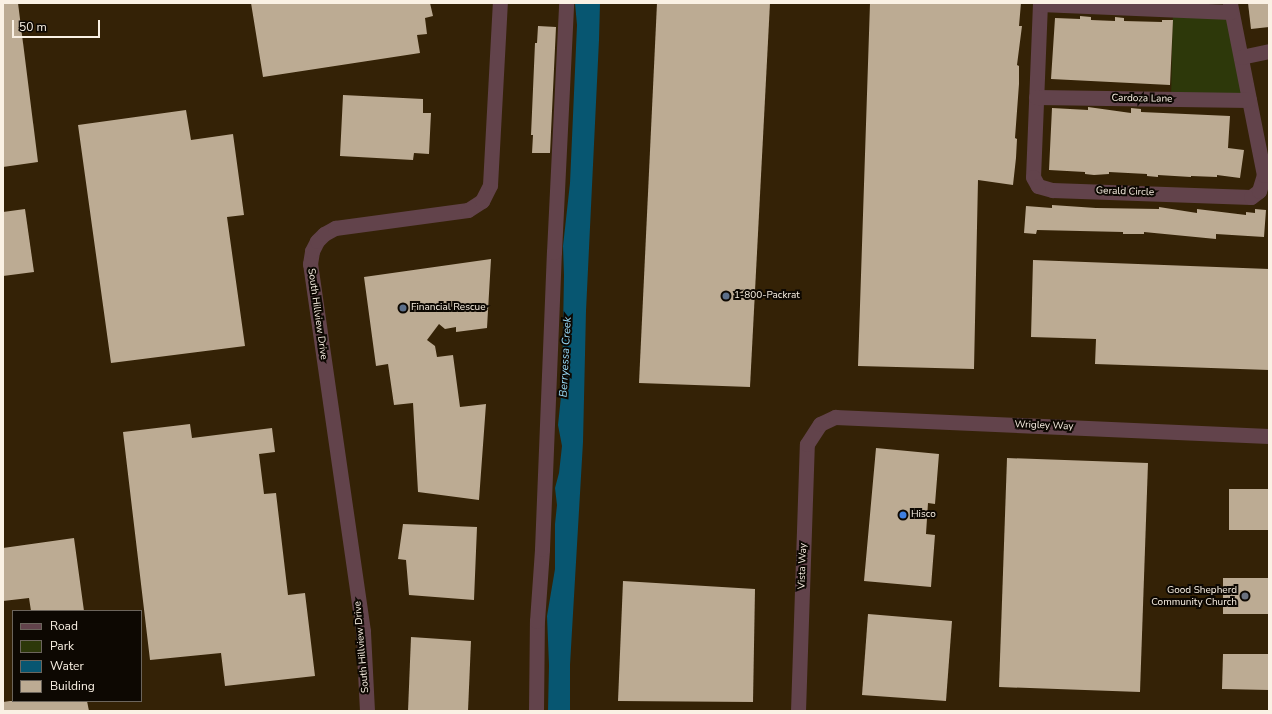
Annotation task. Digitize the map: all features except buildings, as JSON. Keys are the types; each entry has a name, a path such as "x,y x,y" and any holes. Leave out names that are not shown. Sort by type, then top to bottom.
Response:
{"street":[{"name":"South Hillview Drive","path":"367,711 363,631 310,264 312,251 317,241 324,234 335,228 468,210 482,201 490,185 500,3"},
{"path":"536,711 537,621 542,549 566,3"},
{"path":"1040,4 1231,7"},
{"name":"Gerald Circle","path":"1040,4 1033,177 1038,186 1052,190 1251,197 1259,191 1264,174 1231,7"},
{"path":"1241,57 1269,51"},
{"name":"Cardoza Lane","path":"1036,97 1249,100"},
{"name":"Wrigley Way","path":"820,424 835,417 1269,436"},
{"name":"Vista Way","path":"798,711 807,444 820,424"}],"shaded area":[{"path":"3,3 1269,3 1269,711 3,711"}],"green space":[{"path":"1173,9 1231,12 1249,100 1171,99"}],"water":[{"name":"Berryessa Creek","path":"575,3 600,3 599,40 586,311 583,442 570,665 570,711 548,711 549,665 547,616 555,569 555,524 557,505 555,488 559,473 562,446 558,425 562,387 564,275 563,246 570,183 577,25"}],"place":[{"name":"1-800-Packrat","path":"726,296"},
{"name":"Financial Rescue","path":"403,308"},
{"name":"Hisco","path":"903,515"},
{"name":"Good Shepherd Community Church","path":"1245,596"}]}
